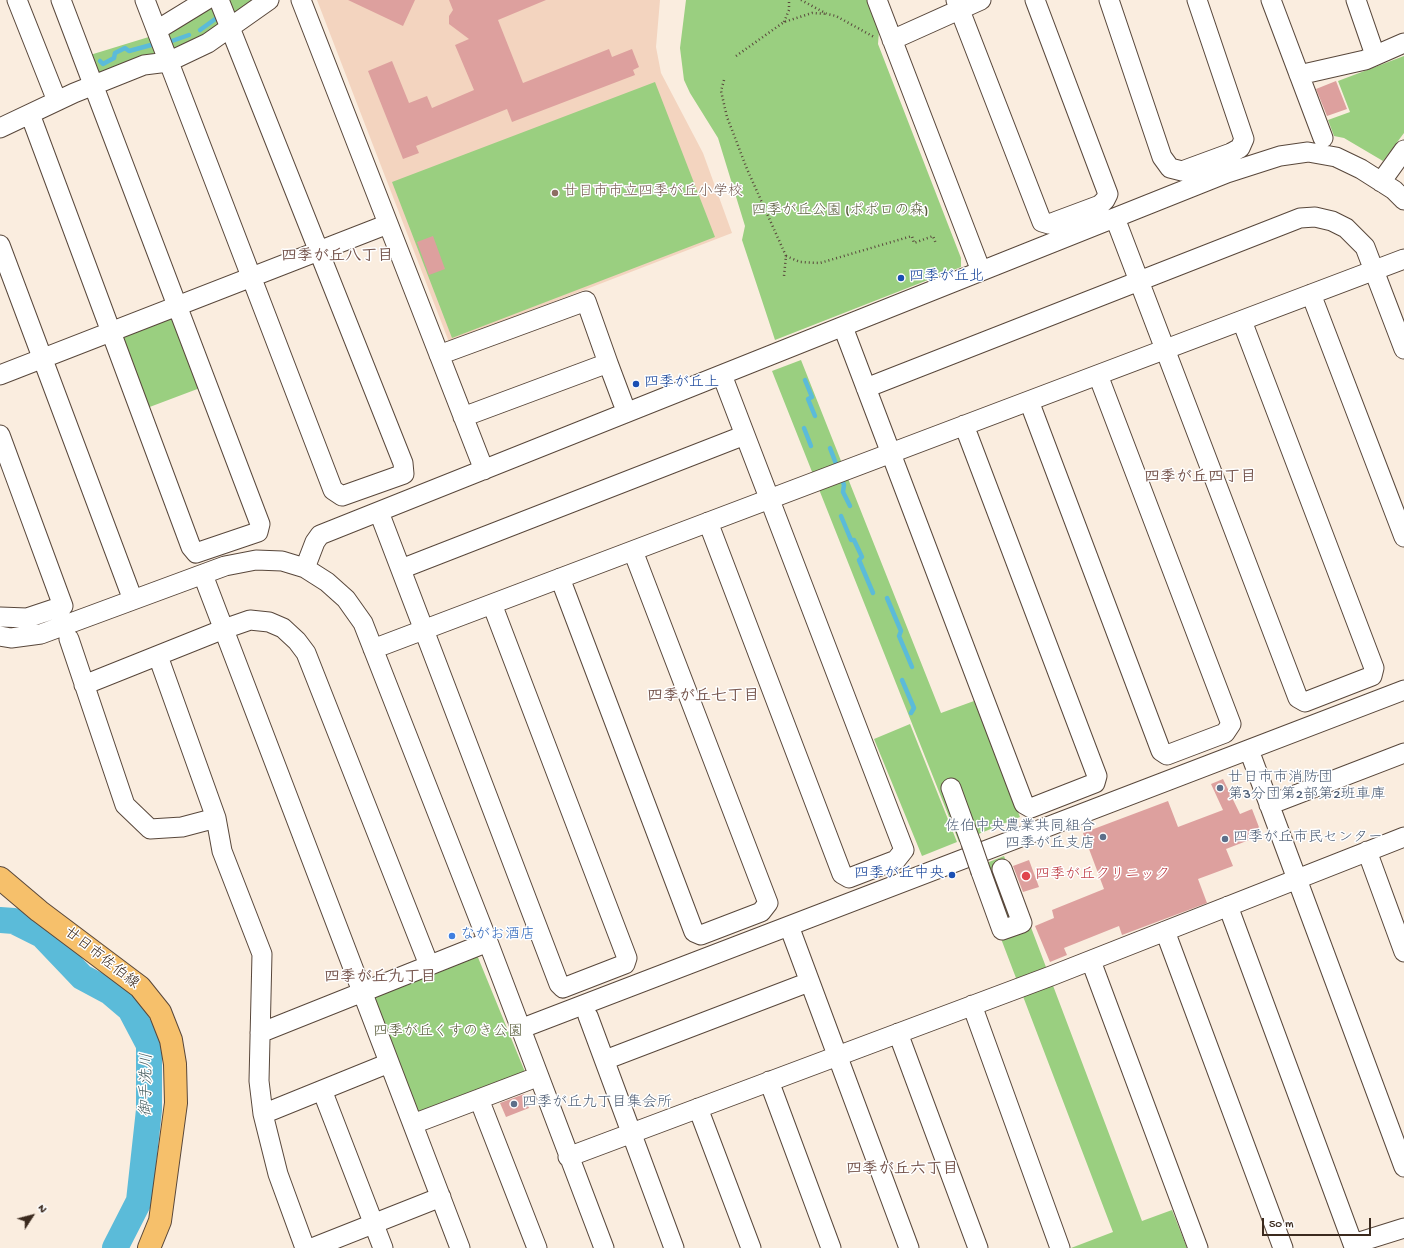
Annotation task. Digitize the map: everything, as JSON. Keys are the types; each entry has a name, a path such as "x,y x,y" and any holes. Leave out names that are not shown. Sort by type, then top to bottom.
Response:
{"main road":[{"name":"廿日市佐伯線","path":"0,878 39,911 140,987 160,1012 171,1040 175,1064 176,1103 160,1221 149,1248"}],"street":[{"path":"17,0 56,101"},
{"path":"30,114 191,547 196,553 258,532 260,524 61,0"},
{"path":"145,0 333,490 342,496 404,474 403,463 219,0"},
{"path":"157,30 206,0"},
{"path":"0,128 56,101 94,85 144,65 168,62 208,43 269,0"},
{"path":"301,0 484,470"},
{"path":"877,0 885,39 981,271"},
{"path":"885,39 958,4 980,0"},
{"path":"958,4 1042,222 1048,224 1100,205 1108,194 1035,0"},
{"path":"1109,0 1162,157 1170,168 1182,171 1232,153 1240,148 1244,139 1197,0"},
{"path":"1271,0 1323,138"},
{"path":"1356,0 1375,55"},
{"path":"1299,75 1365,60 1404,43"},
{"path":"1381,182 1404,150"},
{"path":"305,568 315,542 320,535 1227,173 1280,156 1308,152 1336,157 1361,169 1404,200"},
{"path":"866,388 1300,218 1315,217 1332,221 1346,228 1357,237 1365,247 1404,349"},
{"path":"1115,218 1298,698 1305,702 1372,676 1374,668 1242,321"},
{"path":"0,375 388,224"},
{"path":"0,245 133,600"},
{"path":"373,649 1404,259"},
{"path":"1311,294 1404,537"},
{"path":"439,355 586,301 623,403"},
{"path":"843,326 1024,804 1031,808 1095,783 1097,776 964,426"},
{"path":"463,417 608,363"},
{"path":"708,522 842,874 849,878 896,860 904,850 722,375"},
{"path":"1029,401 1161,751 1167,755 1225,733 1231,724 1098,375"},
{"path":"0,435 63,606 27,618 0,617"},
{"path":"401,569 745,435"},
{"path":"382,520 557,976 563,988 625,964 627,958 492,604"},
{"path":"560,578 694,932 701,935 708,933 761,912 768,903 633,550"},
{"path":"0,636 11,638 40,634 225,566 256,560 282,562 305,568 328,582 346,599 363,623 488,942 568,1157 604,1248"},
{"path":"203,575 460,1248"},
{"path":"84,685 250,620 269,622 283,628 297,641 306,653 429,965"},
{"path":"69,639 125,806 150,829 182,827 216,818"},
{"path":"158,656 216,818 222,851 262,954 260,1081 263,1114 278,1174 304,1247 374,1224 441,1197"},
{"path":"520,1029 1404,690"},
{"path":"1249,750 1404,1167"},
{"path":"1269,805 1404,753"},
{"path":"951,788 1002,930 1022,923 1002,869"},
{"path":"568,1157 1091,961 1404,837"},
{"path":"1367,851 1404,952"},
{"path":"1228,906 1353,1244 1404,1228"},
{"path":"789,926 909,1248"},
{"path":"1165,932 1282,1248"},
{"path":"260,1033 488,942"},
{"path":"1091,961 1198,1248"},
{"path":"605,1060 809,982"},
{"path":"972,1005 1060,1248"},
{"path":"588,1016 674,1248"},
{"path":"898,1033 978,1248"},
{"path":"263,1114 389,1062"},
{"path":"413,1124 529,1080"},
{"path":"769,1081 831,1248"},
{"path":"322,1090 383,1248"},
{"path":"479,1099 537,1248"},
{"path":"698,1108 751,1248"}],"path":[{"path":"784,22 789,10 788,0"},
{"path":"801,0 827,14"},
{"path":"736,56 784,22 812,13 836,16 885,39"},
{"path":"724,80 722,91 727,117 747,168 786,256 784,276"},
{"path":"786,256 800,262 820,263 912,236 914,243 933,236 936,244"}],"shaded area":[{"name":"廿日市市立四季が丘小学校","path":"317,0 660,0 656,47 661,73 703,153 732,233 449,342"}],"green space":[{"path":"222,0 256,0 224,25 174,51 97,75 90,55 165,32"},
{"name":"四季が丘公園 (ポポロの森)","path":"686,0 867,0 879,31 878,44 961,258 961,267 775,340 742,240 745,226 718,138 690,93 684,80 680,48"},
{"path":"1404,56 1404,133 1383,161 1344,138 1334,136 1328,120 1350,112 1338,81"},
{"path":"655,82 715,237 452,338 392,182"},
{"path":"173,316 200,388 147,408 119,336"},
{"path":"801,360 941,713 974,701 1020,817 959,842 772,371"},
{"path":"910,724 957,842 922,856 874,739"},
{"path":"1004,856 1142,1221 1172,1210 1187,1248 1071,1248 1113,1232 974,868"},
{"name":"四季が丘くすのき公園","path":"477,955 525,1072 419,1115 371,996"}],"building":[{"path":"348,0 415,0 403,26"},
{"path":"449,0 546,0 498,20 523,83 609,49 612,57 632,49 639,67 633,70 635,75 512,122 507,109 416,146 419,153 403,159 368,71 392,61 409,103 427,96 432,108 474,90 455,45 469,39 449,24 449,16 453,10"},
{"path":"1336,81 1347,109 1327,116 1316,89"},
{"path":"433,236 445,269 429,275 417,242"},
{"path":"1223,779 1240,814 1252,809 1262,835 1226,849 1233,866 1198,879 1207,903 1122,935 1119,926 1064,948 1067,955 1050,962 1035,926 1054,918 1052,910 1104,889 1083,833 1168,801 1178,827 1223,810 1211,784"},
{"name":"四季が丘クリニック","path":"1029,860 1039,887 1023,892 1013,866"},
{"name":"四季が丘九丁目集会所","path":"524,1094 529,1108 506,1117 500,1103"}],"waterway":[{"path":"200,30 218,17"},
{"path":"169,42 189,35"},
{"path":"100,61 103,64 114,58 115,53 125,48 129,51 151,45"},
{"path":"805,380 812,397 808,399 815,416"},
{"path":"804,428 811,446"},
{"path":"830,448 838,469"},
{"path":"841,477 844,485 843,492 850,506"},
{"path":"841,516 851,540 854,540 862,557 859,560 873,593"},
{"path":"887,598 901,631 899,636 912,667"},
{"path":"902,680 914,708 911,713"},
{"name":"御手洗川","path":"0,920 14,921 42,935 82,977 110,992 130,1009 149,1045 149,1110 139,1201 115,1248"}],"place":[{"name":"廿日市市立四季が丘小学校","path":"555,193"},
{"name":"四季が丘北","path":"901,278"},
{"name":"四季が丘上","path":"636,384"},
{"name":"廿日市市消防団 第3分団第2部第2班車庫","path":"1220,788"},
{"name":"佐伯中央農業共同組合 四季が丘支店","path":"1103,837"},
{"name":"四季が丘市民センター","path":"1225,839"},
{"name":"四季が丘中央","path":"952,875"},
{"name":"四季が丘クリニック","path":"1026,876"},
{"name":"ながお酒店","path":"452,936"},
{"name":"四季が丘九丁目集会所","path":"514,1104"}],"district":[{"name":"四季が丘八丁目","path":"337,258"},
{"name":"四季が丘四丁目","path":"1200,479"},
{"name":"四季が丘七丁目","path":"703,698"},
{"name":"四季が丘九丁目","path":"380,979"},
{"name":"四季が丘六丁目","path":"902,1171"}]}
